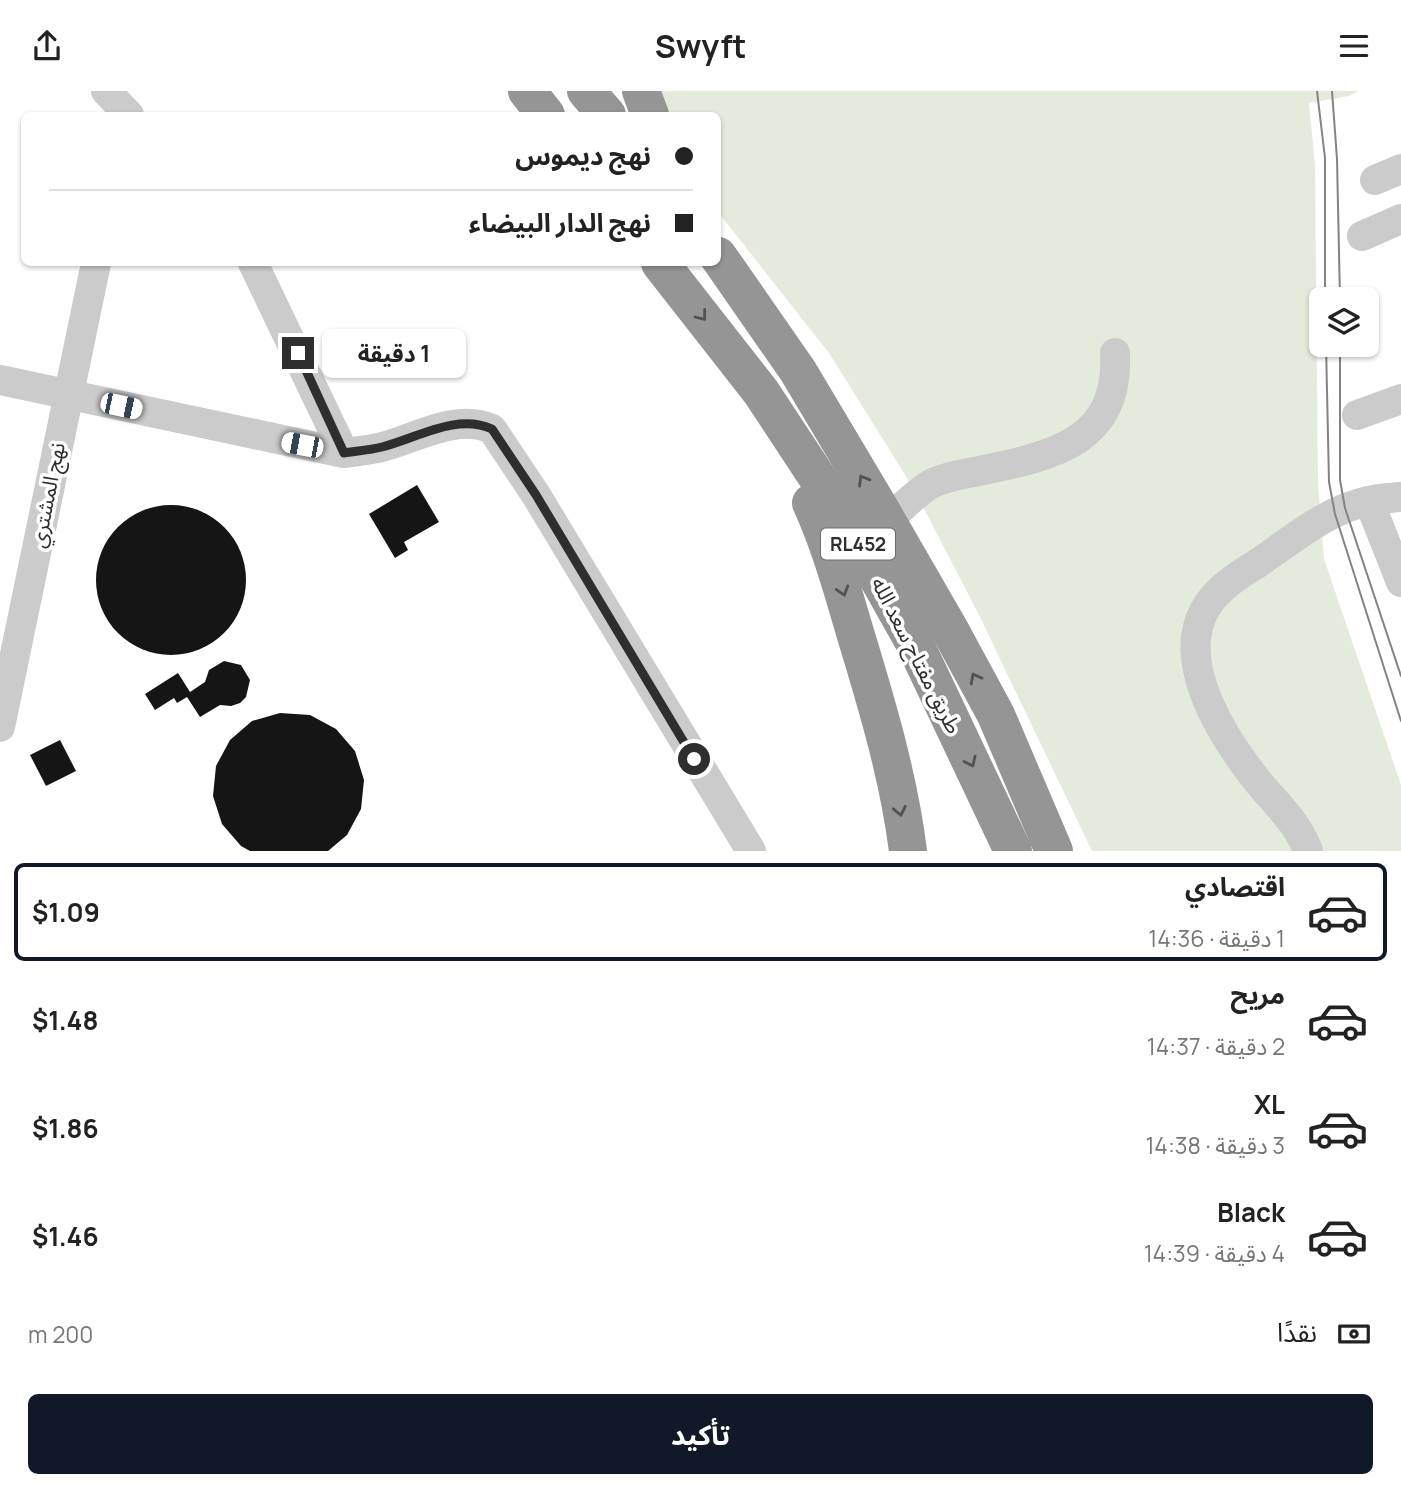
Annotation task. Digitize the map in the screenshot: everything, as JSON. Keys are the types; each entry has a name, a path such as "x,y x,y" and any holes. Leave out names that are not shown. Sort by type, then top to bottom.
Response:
{"highway":[{"path":"527,91 544,112"},
{"path":"586,91 604,112"},
{"path":"641,91 649,112"},
{"name":"طريق مفتاح سعد الله","path":"721,260 798,371 887,521 996,715 1054,851"},
{"name":"طريق مفتاح سعد الله","path":"662,266 761,392 844,518 915,644 1013,851"},
{"path":"761,392 828,540 890,758 908,851"}],"street":[{"path":"106,91 126,112"},
{"path":"1362,236 1401,219"},
{"name":"نهج المشتري","path":"0,727 95,266"},
{"path":"254,266 344,453"},
{"path":"887,521 932,484 950,477 1052,454 1080,440 1100,418 1113,390 1115,353"},
{"path":"0,380 344,453 380,447 463,423 481,424 492,429 536,495 751,851"},
{"path":"1357,415 1401,399"},
{"path":"1308,851 1293,823 1234,750 1217,720 1201,685 1196,655 1199,624 1211,600 1228,583 1309,528 1346,508 1369,501 1401,497"},
{"path":"1369,501 1401,582"}],"green space":[{"path":"655,91 1359,91 1349,96 1309,103 1315,165 1316,287 1309,287 1309,357 1317,357 1318,483 1324,559 1401,785 1401,851 1092,851 980,617 914,489 829,353 721,216 721,112 663,112"}],"building":[{"path":"417,485 439,522 404,542 408,550 395,558 369,514"},
{"path":"171,505 200,511 224,527 240,551 246,580 240,609 224,633 200,649 171,655 142,649 118,633 102,609 96,580 102,551 118,527 142,511"},
{"path":"224,661 241,665 250,680 246,697 240,703 220,705 200,717 187,697 177,703 174,698 155,710 145,694 178,673 190,692 205,682 209,670"},
{"path":"280,713 310,715 336,729 355,751 364,780 361,809 347,835 328,851 250,851 241,846 222,824 213,796 216,766 230,740 252,721"},
{"path":"60,740 76,771 46,786 30,755"}],"tram line":[{"path":"1317,91 1325,158 1325,287"},
{"path":"1332,91 1337,159 1340,287"},
{"path":"1326,357 1329,482 1335,514 1401,721"},
{"path":"1340,357 1340,480 1345,508 1401,676"}],"route":[{"path":"298,353 344,453 380,447 463,423 481,424 492,429 536,495 694,759"}]}
